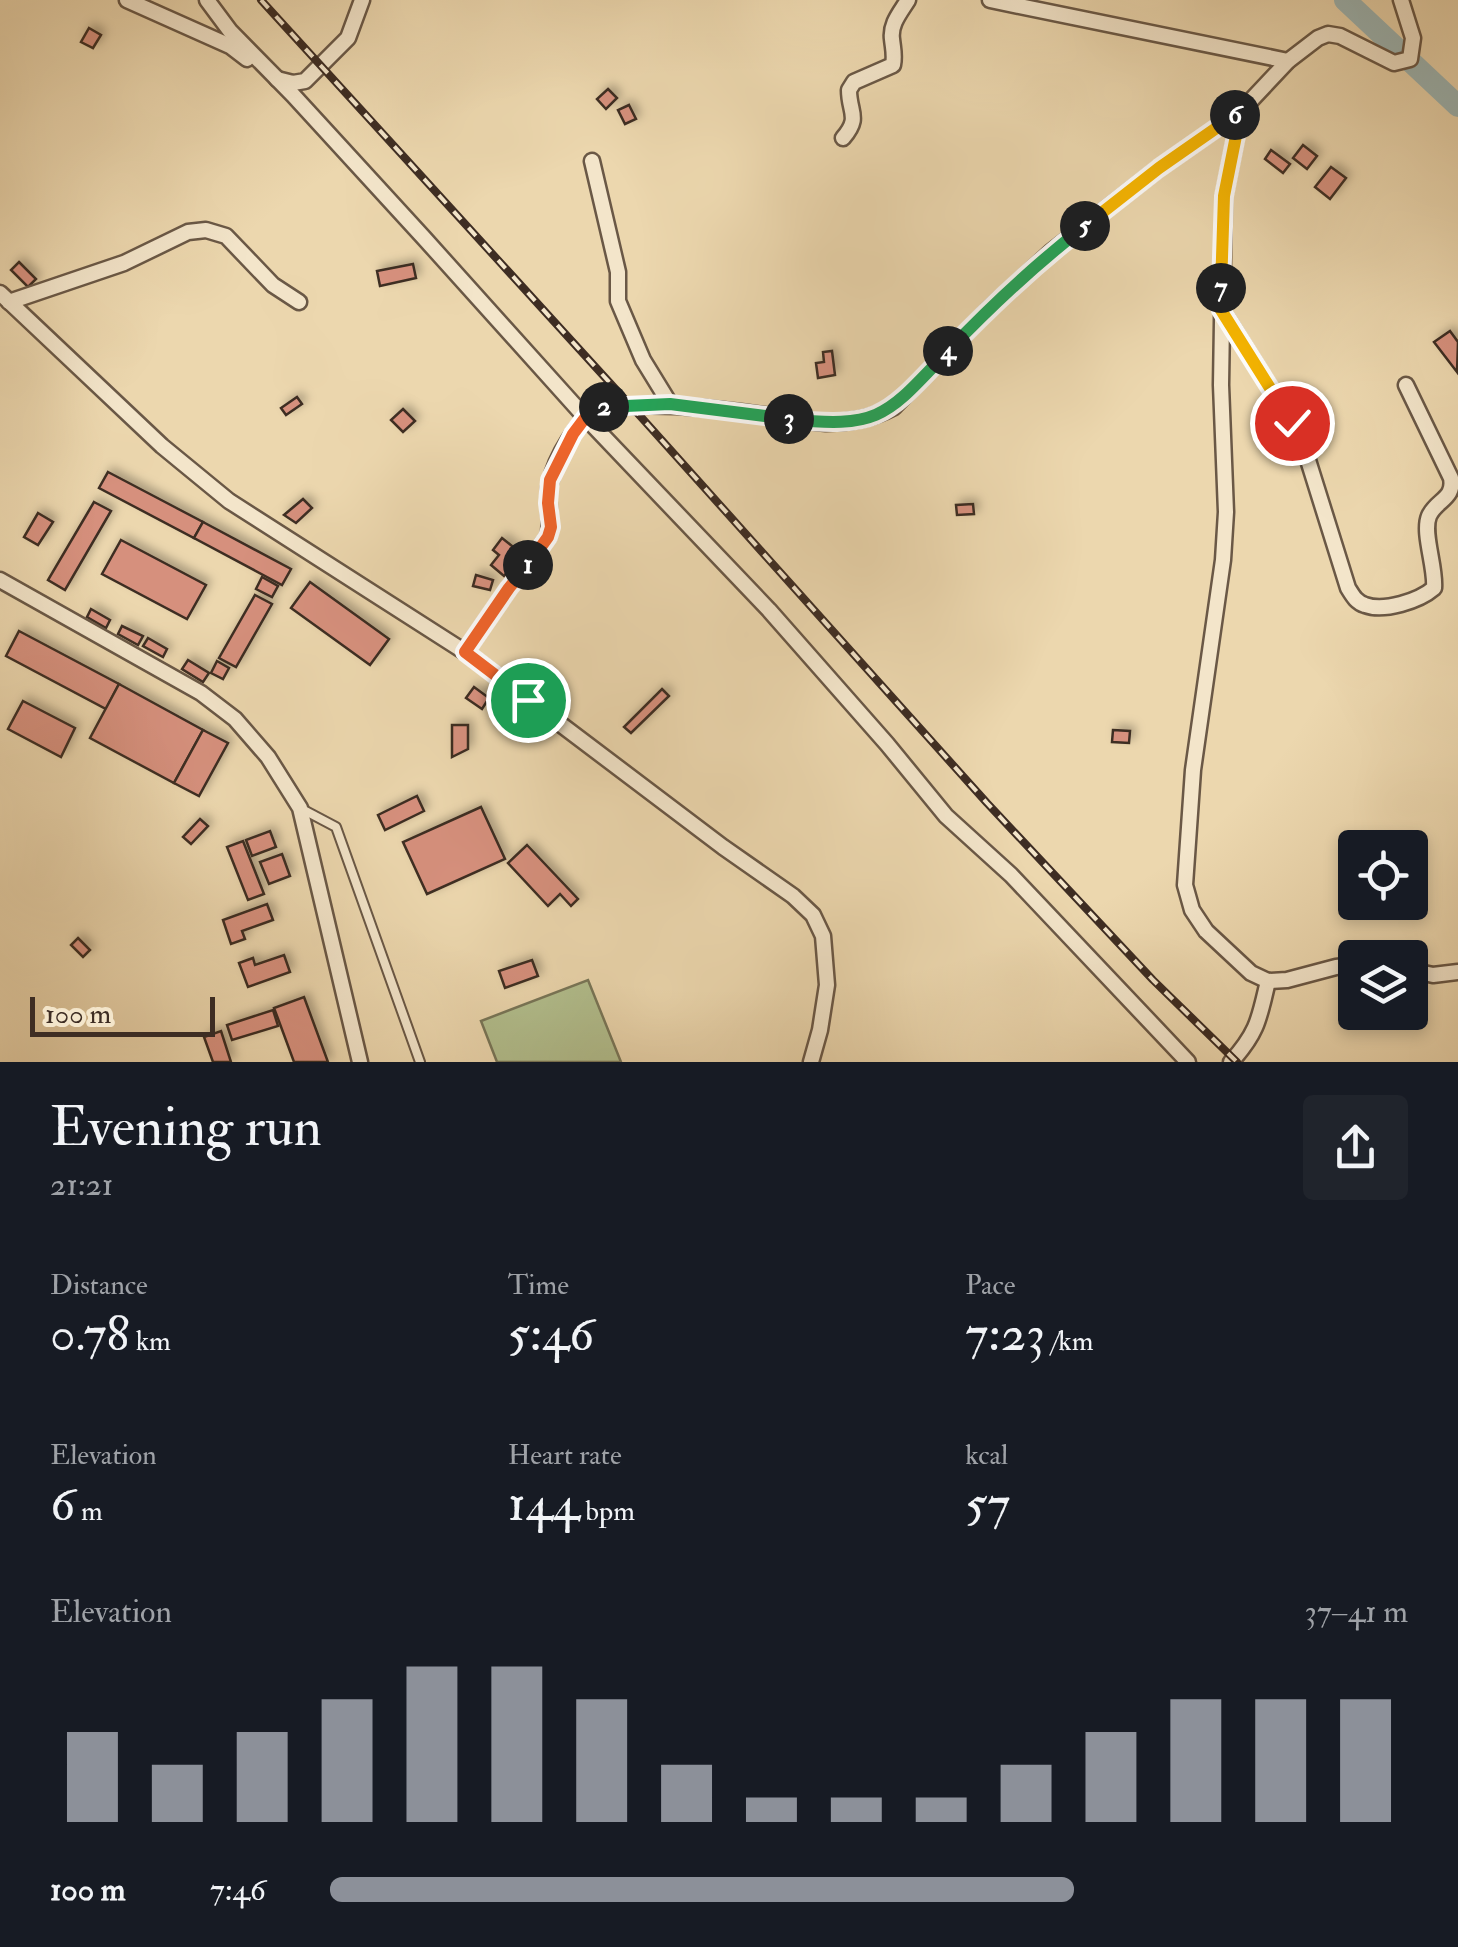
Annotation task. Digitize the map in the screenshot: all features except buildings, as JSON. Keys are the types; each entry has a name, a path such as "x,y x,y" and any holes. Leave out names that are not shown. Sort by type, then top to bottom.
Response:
{"street":[{"path":"127,0 230,46 274,78 293,83 305,81 348,38 362,0"},
{"path":"208,0 230,31 424,238 585,418 768,610 888,744 946,816 1011,874 1188,1062"},
{"path":"843,138 854,120 850,90 854,82 893,65 894,22 908,0"},
{"path":"990,0 1288,61"},
{"path":"465,652 548,537 550,480 585,418 604,407 670,404 826,423 874,417 894,407 987,310 1051,252 1159,168 1241,111 1288,61 1318,38 1328,34 1340,36 1394,64 1410,59 1413,38 1401,0"},
{"path":"1241,111 1224,196 1220,386 1224,544 1194,770 1185,885 1192,910 1206,931 1252,973 1268,980 1287,980 1338,967"},
{"path":"592,162 618,272 618,301 644,360 670,404"},
{"path":"5,297 124,263 188,232 206,230 226,236 273,285 299,302"},
{"path":"5,297 162,446 229,501 465,652 793,896 813,915 823,936 827,985 811,1062"},
{"path":"1221,310 1292,423 1308,460 1348,588 1356,600 1368,607 1386,607 1424,596 1434,588 1427,524 1430,512 1453,487 1406,385"},
{"path":"0,580 201,693 234,720 268,758 300,808 360,1062"},
{"path":"1428,974 1458,972"},
{"path":"1230,1062 1254,1035 1268,980"}],"lane":[{"path":"300,808 336,827 420,1062"}],"green space":[{"path":"588,980 621,1062 497,1062 481,1021"}],"waterway":[{"path":"1345,0 1458,106"}],"railway":[{"path":"261,0 987,803 1153,980 1237,1062"}],"route":[{"path":"528,700 465,652 548,537 550,480 585,418 604,407 670,404 826,423 874,417 894,407 987,310 1051,252 1159,168 1241,111 1224,196 1221,310 1292,423"}]}
